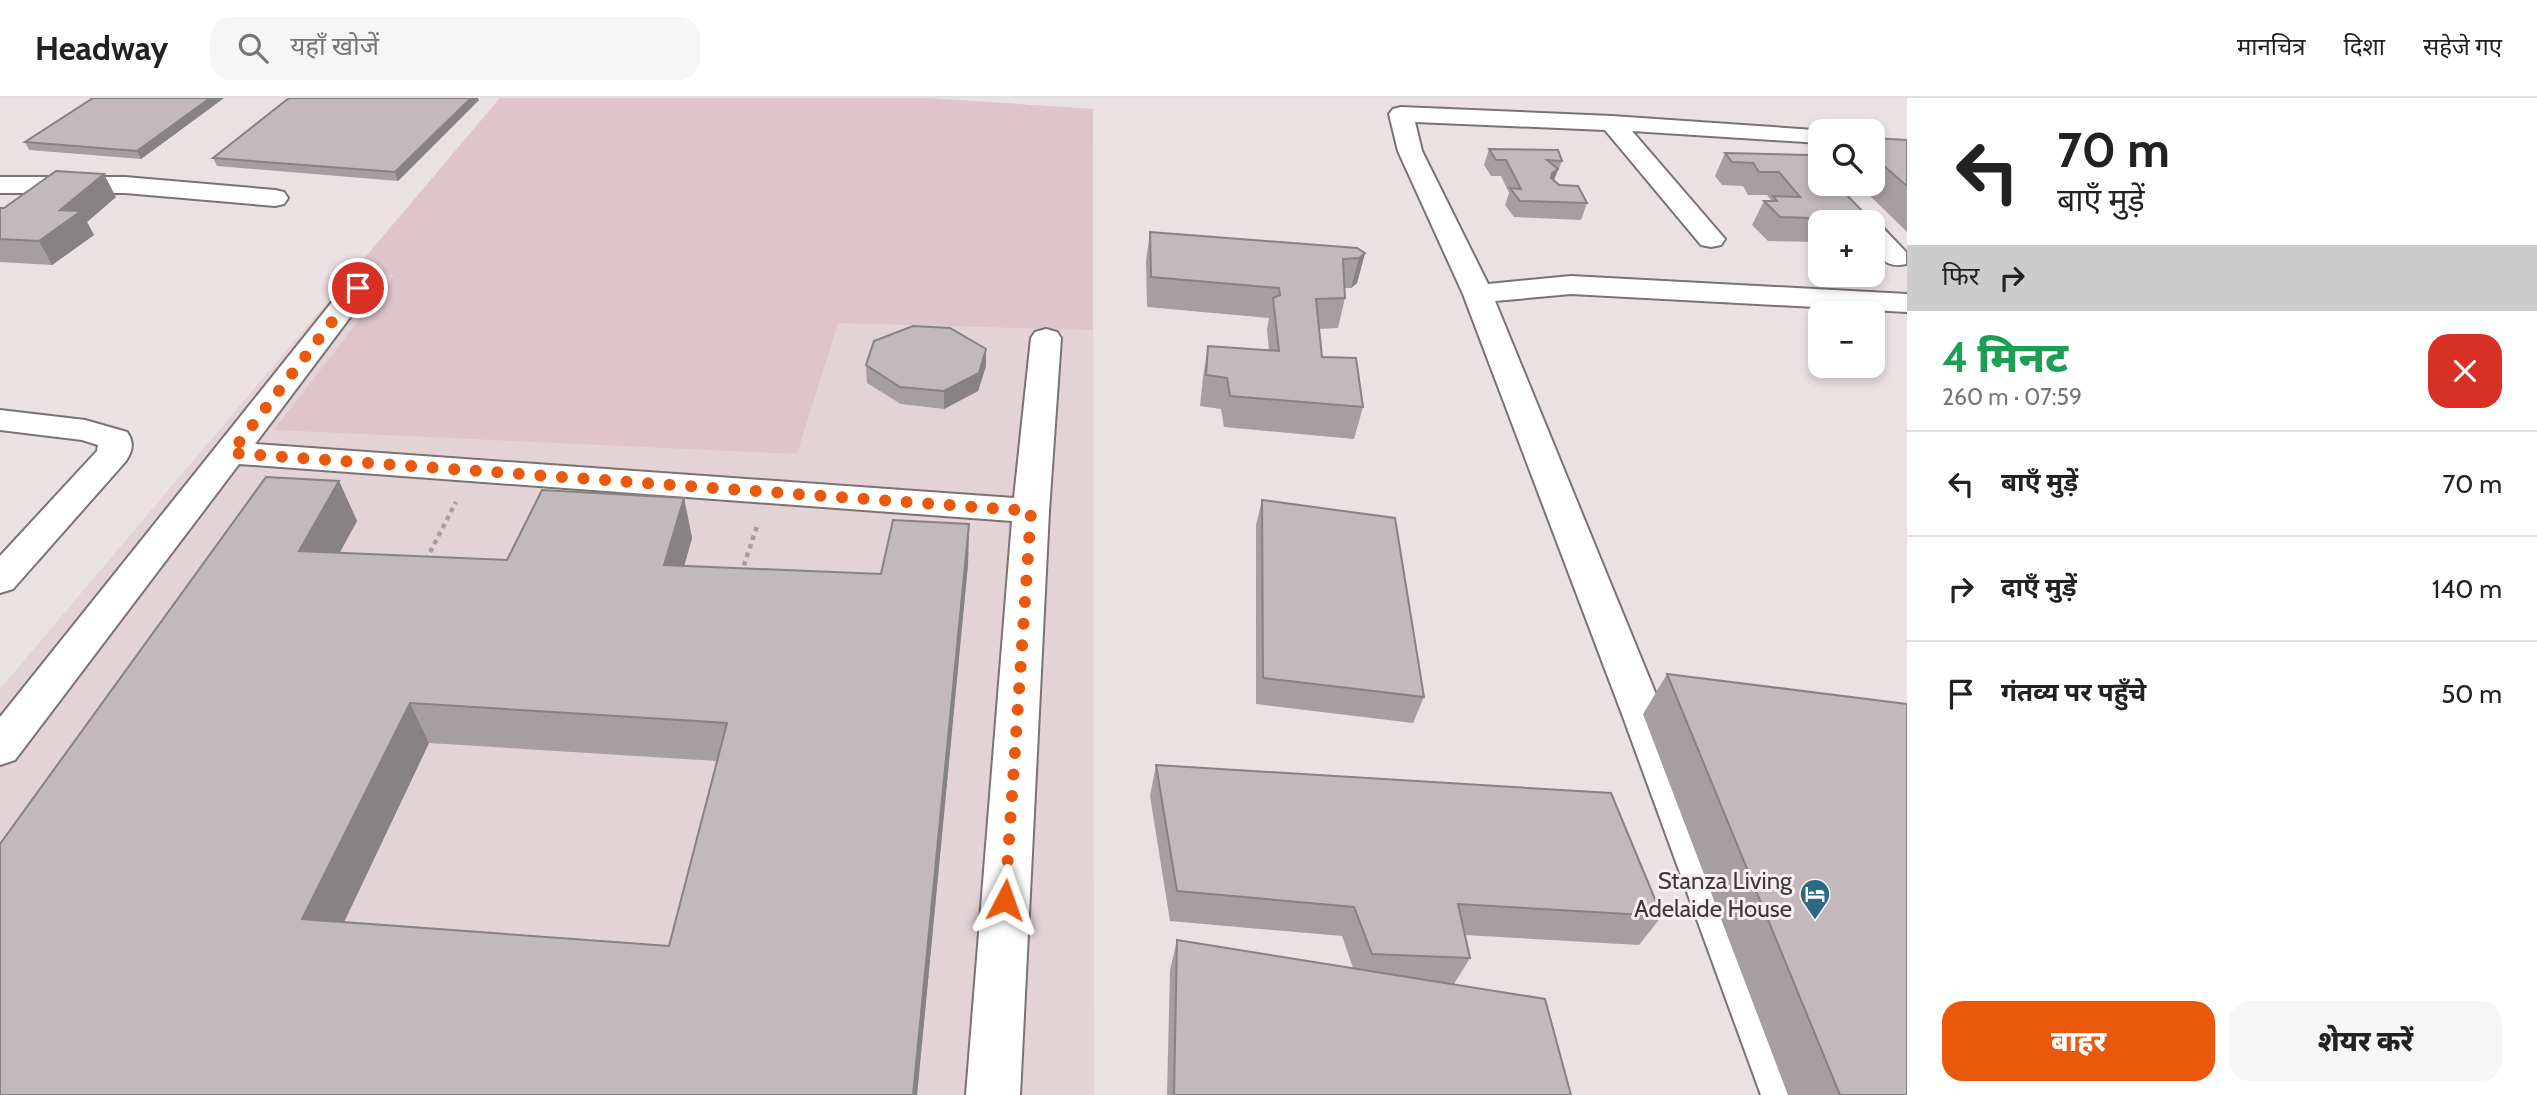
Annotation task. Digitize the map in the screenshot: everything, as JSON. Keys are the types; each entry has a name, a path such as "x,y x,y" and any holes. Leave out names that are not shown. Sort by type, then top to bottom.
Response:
{"street":[{"path":"1788,1095 1663,716 1478,294 1410,151 1401,114 1612,122 1776,133 1808,147"},
{"path":"1612,122 1711,239"},
{"path":"0,185 125,185 275,198"},
{"path":"1885,247 1896,258"},
{"path":"1478,294 1571,285 1907,303"},
{"path":"0,748 358,288"},
{"path":"993,1095 1031,511 1046,338"},
{"path":"0,420 85,430 115,439 114,453 0,580"},
{"path":"231,453 1031,511"}],"path":[{"path":"425,562 473,470"},
{"path":"738,584 768,492"}],"shaded area":[{"path":"500,98 927,98 1093,109 1094,1095 0,1095 0,689"},
{"path":"500,98 927,98 1093,109 1093,330 838,323 797,454 274,430 394,275 352,273"}],"building":[{"path":"93,98 210,98 137,151 25,142"},
{"path":"289,98 471,98 395,172 213,158"},
{"path":"1885,139 1907,140 1907,186 1885,167"},
{"path":"1489,149 1558,150 1562,161 1547,160 1558,169 1552,173 1551,178 1559,185 1578,186 1587,203 1520,201 1510,188 1521,189 1506,160 1496,160"},
{"path":"1725,153 1808,155 1808,196 1848,196 1861,210 1808,210 1808,218 1780,217 1764,201 1777,201 1773,196 1800,197 1779,172 1759,172 1753,163 1732,162"},
{"path":"56,171 104,174 60,210 81,211 39,241 0,239 0,208 4,208"},
{"path":"1150,232 1357,248 1365,253 1359,258 1343,259 1345,298 1316,299 1322,357 1356,358 1363,407 1230,396 1227,378 1206,375 1208,346 1279,351 1273,298 1280,295 1279,288 1151,277"},
{"path":"913,326 950,328 986,349 979,373 944,391 900,387 866,365 874,341"},
{"path":"266,477 339,481 299,551 507,560 542,490 684,498 664,565 881,574 893,520 969,524 913,1095 0,1095 0,844","holes":["410,703 727,723 669,946 302,919"]},
{"path":"1262,500 1395,518 1424,697 1263,678"},
{"name":"Stanza Living Adelaide House","path":"1667,674 1907,704 1907,1095 1840,1095"},
{"path":"1156,765 1611,793 1662,916 1458,904 1470,958 1372,954 1354,907 1177,891"},
{"path":"1177,940 1545,999 1571,1095 1174,1095"}],"place":[{"name":"Stanza Living Adelaide House","path":"1815,921"}],"route":[{"path":"358,288 231,453 1031,511 1005,900"}]}
